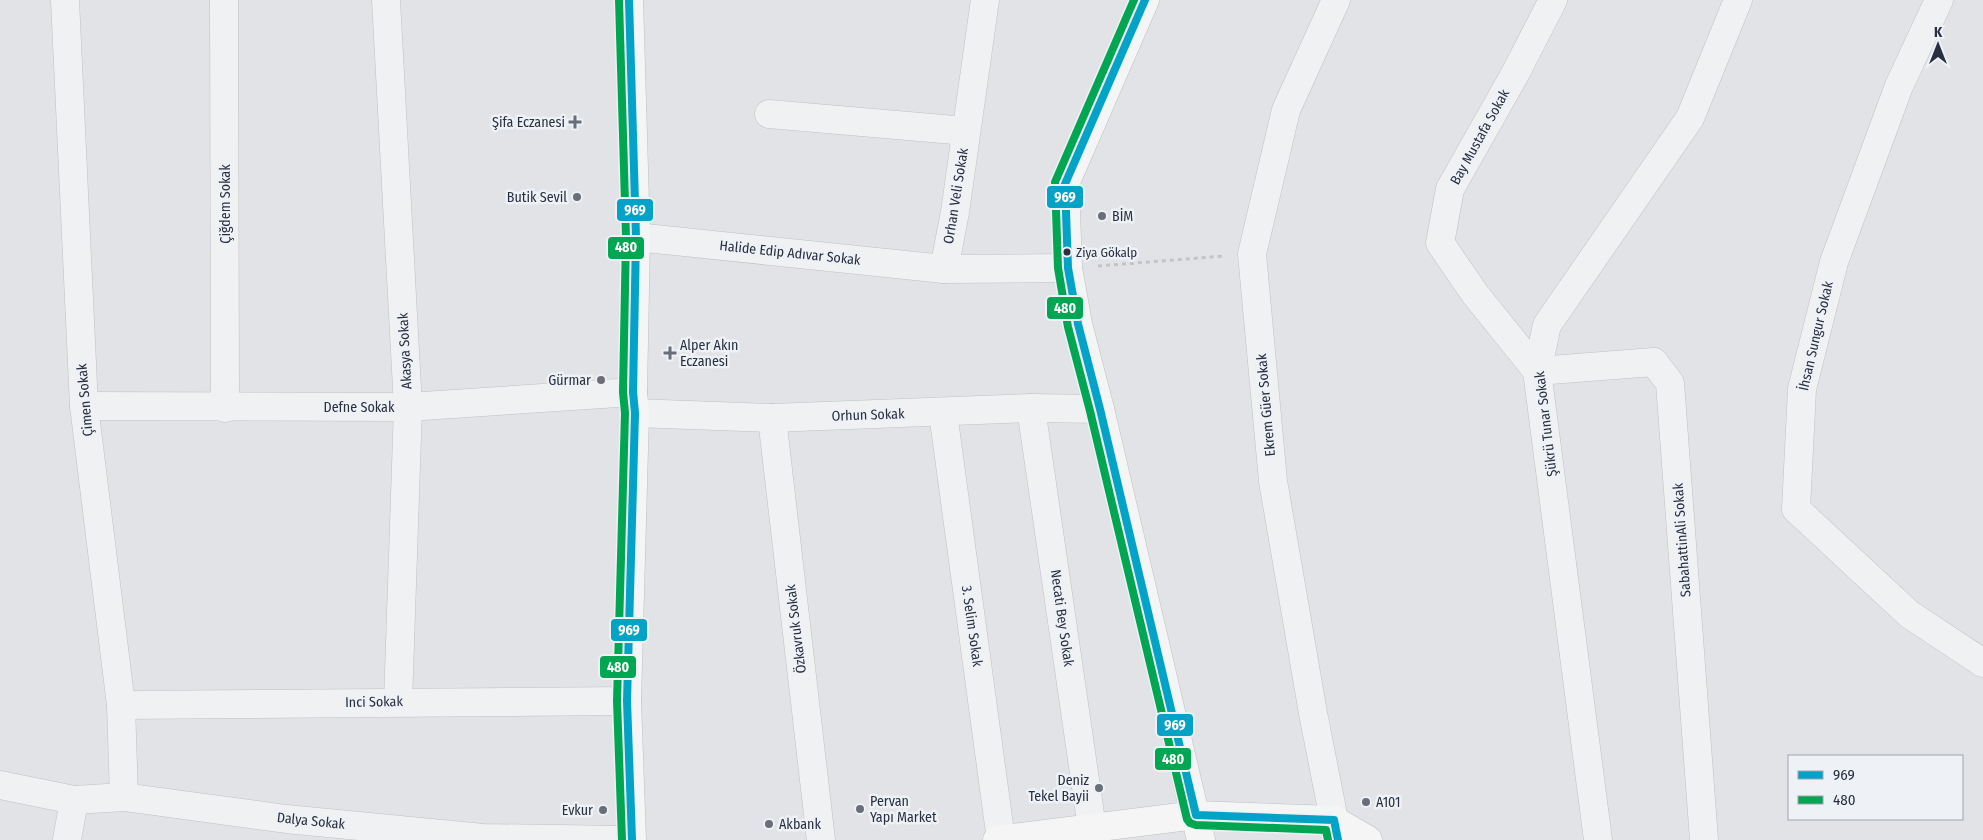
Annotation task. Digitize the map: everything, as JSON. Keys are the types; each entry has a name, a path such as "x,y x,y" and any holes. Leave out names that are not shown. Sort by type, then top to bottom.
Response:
{"main road":[{"path":"629,0 636,237 627,700 632,840"},
{"path":"1144,0 1065,184 1068,268 1078,324 1100,408 1198,828"},
{"path":"1000,840 1092,828 1198,828 1336,830 1368,840"}],"street":[{"name":"Çimen Sokak","path":"65,0 84,406 121,705 124,797"},
{"name":"Çiğdem Sokak","path":"224,0 225,408"},
{"name":"Akasya Sokak","path":"386,0 408,407 398,702"},
{"name":"Orhan Veli Sokak","path":"944,269 955,212 985,0"},
{"name":"Ekrem Güer Sokak","path":"1336,0 1286,110 1252,254 1274,481 1311,704 1336,830"},
{"name":"Bay Mustafa Sokak","path":"1537,372 1475,294 1440,243 1450,189 1516,74 1553,0"},
{"name":"Şükrü Tunar Sokak","path":"1598,840 1537,372 1548,325 1690,118 1738,0"},
{"name":"İhsan Sungur Sokak","path":"1939,0 1899,86 1834,262 1802,389 1796,510 1910,614 1983,663"},
{"path":"769,114 966,132"},
{"name":"Halide Edip Adıvar Sokak","path":"636,237 944,269"},
{"path":"944,269 1068,268"},
{"name":"SabahattinAli Sokak","path":"1537,372 1654,362 1670,383 1704,840"},
{"name":"Defne Sokak","path":"84,406 225,408 408,407 634,402"},
{"name":"Orhun Sokak","path":"634,402 772,418 943,413 1031,408 1100,408"},
{"name":"Necati Bey Sokak","path":"1031,408 1092,828"},
{"name":"3. Selim Sokak","path":"943,413 1000,840"},
{"name":"Özkavruk Sokak","path":"772,418 821,840"},
{"name":"Inci Sokak","path":"121,705 627,700"},
{"name":"Dalya Sokak","path":"0,785 74,800 124,797 285,830 483,839 624,840"},
{"path":"67,840 74,800"}],"path":[{"path":"1068,268 1252,254"}],"transit line":[{"name":"480","path":"619,0 626,237 623,392 625,413 617,701 622,840"},
{"name":"969","path":"629,0 636,237 633,392 635,413 627,701 632,840"},
{"name":"480","path":"1134,0 1055,182 1058,268 1068,327 1090,411 1187,819 1190,823 1196,825 1326,830 1328,840"},
{"name":"969","path":"1145,0 1065,184 1068,268 1078,324 1100,409 1196,815 1334,820 1338,840"}],"place":[{"name":"Şifa Eczanesi","path":"575,122"},
{"name":"Butik Sevil","path":"577,197"},
{"name":"BİM","path":"1102,216"},
{"name":"Ziya Gökalp","path":"1067,252"},
{"name":"Alper Akın Eczanesi","path":"670,353"},
{"name":"Gürmar","path":"601,380"},
{"name":"Deniz Tekel Bayii","path":"1099,788"},
{"name":"A101","path":"1366,802"},
{"name":"Pervan Yapı Market","path":"860,809"},
{"name":"Evkur","path":"603,810"},
{"name":"Akbank","path":"769,824"}]}
